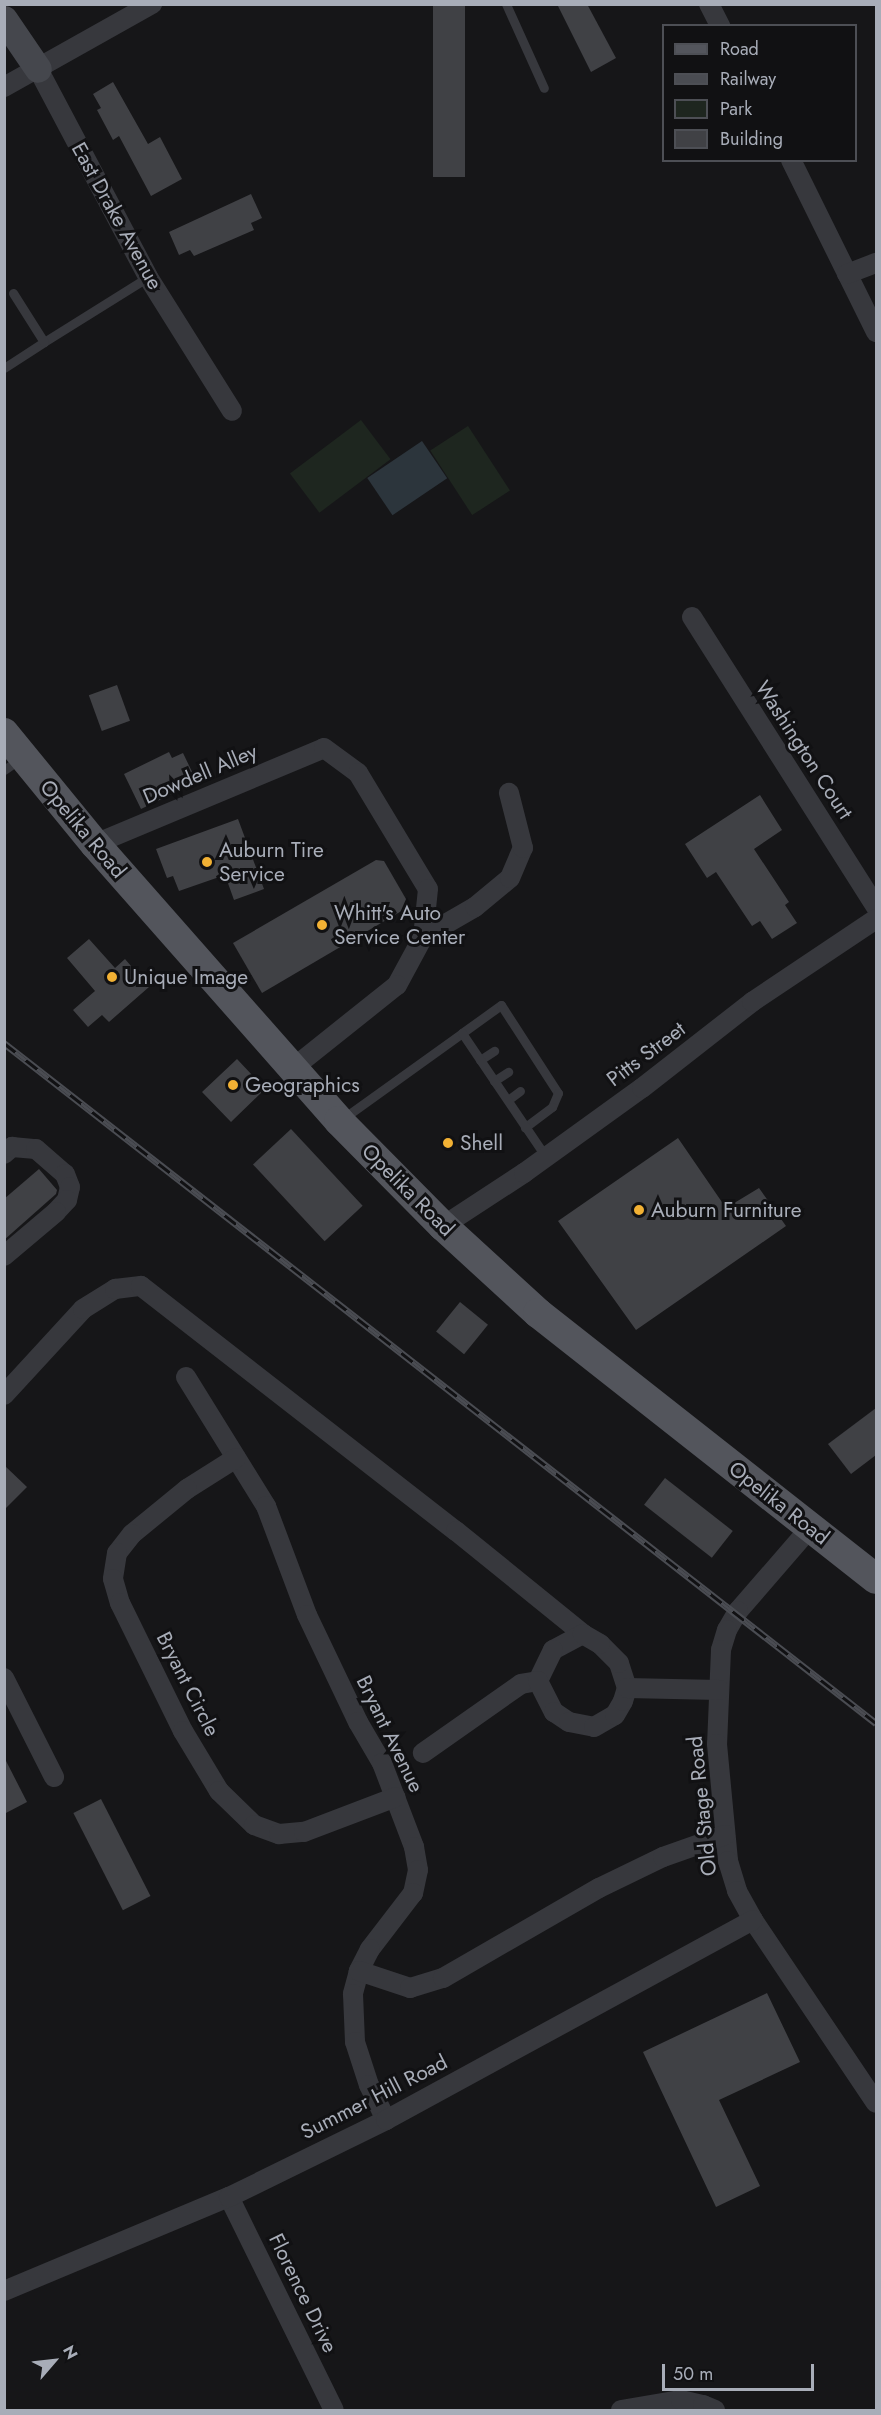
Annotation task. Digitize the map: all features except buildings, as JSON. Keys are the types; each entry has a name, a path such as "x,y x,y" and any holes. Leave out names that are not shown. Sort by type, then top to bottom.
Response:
{"main road":[{"name":"Opelika Road","path":"11,753 339,1121 443,1226 538,1313 876,1579"}],"street":[{"path":"4,87 153,4"},
{"path":"709,4 719,24"},
{"name":"East Drake Avenue","path":"4,19 38,69 148,277 232,411"},
{"path":"792,162 876,332"},
{"path":"846,274 876,263"},
{"name":"Washington Court","path":"692,617 876,907"},
{"name":"Dowdell Alley","path":"94,844 324,748 358,773 428,889 423,937"},
{"path":"293,1068 397,985 423,937 475,907 510,878 523,848 509,793"},
{"name":"Pitts Street","path":"443,1226 546,1157 642,1088 752,1002 876,919"},
{"path":"4,1256 56,1212 67,1200 70,1187 65,1174 36,1149 8,1151"},
{"path":"8,1383 83,1309 115,1289 141,1286 456,1531 583,1634 600,1644 619,1663 627,1688 615,1715 594,1727 569,1722 554,1712 538,1681"},
{"name":"Bryant Avenue","path":"186,1377 266,1506 307,1615 358,1722 382,1763 414,1847 418,1870 413,1893 370,1949 359,1971 353,1994 355,2042 369,2085 386,2120"},
{"name":"Bryant Circle","path":"236,1458 187,1489 132,1534 117,1553 113,1579 120,1603 183,1731 219,1791 254,1825 279,1834 304,1832 396,1797"},
{"name":"Old Stage Road","path":"810,1528 738,1611 727,1630 721,1650 717,1744 725,1835 728,1861 737,1891 753,1920 876,2103"},
{"path":"538,1681 553,1650 583,1634"},
{"path":"4,1678 54,1777"},
{"path":"423,1753 522,1684 538,1681"},
{"path":"627,1688 719,1690"},
{"path":"359,1971 410,1988 443,1978 599,1888 663,1857 725,1835"},
{"name":"Summer Hill Road","path":"4,2291 229,2197 386,2120 753,1920"},
{"name":"Florence Drive","path":"229,2197 334,2410"},
{"path":"621,2410 681,2400 715,2410"}],"lane":[{"path":"506,4 544,88"},
{"path":"4,368 148,277"},
{"path":"13,293 44,342"},
{"path":"339,1121 501,1005 517,1038 542,1077 558,1093 552,1107 525,1127"},
{"path":"462,1034 546,1157"},
{"path":"480,1060 494,1051"},
{"path":"494,1081 508,1072"},
{"path":"508,1100 520,1091"}],"green space":[{"path":"361,420 390,459 319,513 290,474"},
{"path":"468,426 510,491 472,515 430,451"}],"shaded area":[{"path":"422,441 447,478 392,515 367,478"}],"railway":[{"path":"4,1043 876,1723"}],"place":[{"name":"Auburn Tire Service","path":"207,862"},
{"name":"Whitt's Auto Service Center","path":"322,925"},
{"name":"Unique Image","path":"112,977"},
{"name":"Geographics","path":"233,1085"},
{"name":"Shell","path":"448,1143"},
{"name":"Auburn Furniture","path":"639,1210"}]}
